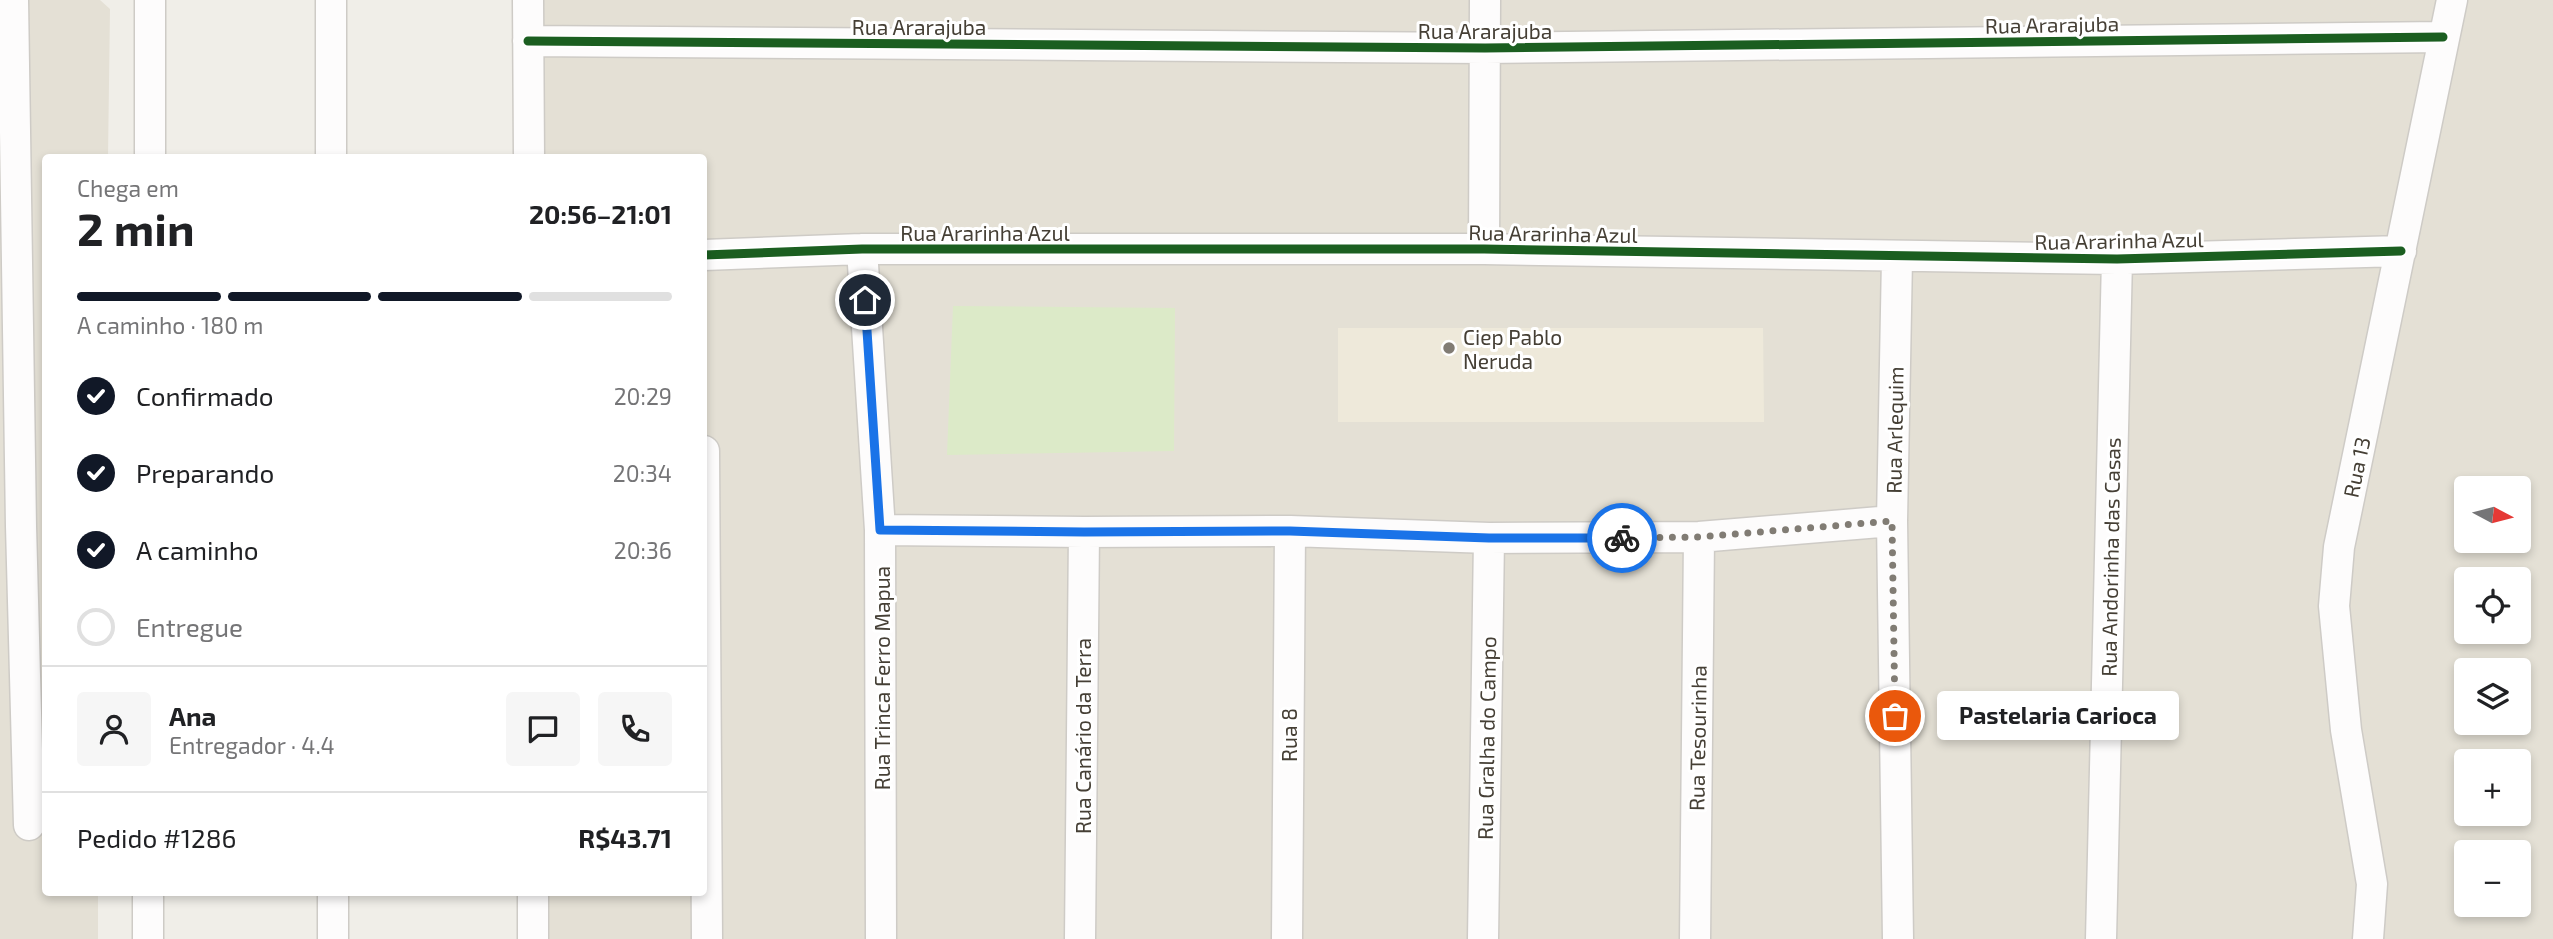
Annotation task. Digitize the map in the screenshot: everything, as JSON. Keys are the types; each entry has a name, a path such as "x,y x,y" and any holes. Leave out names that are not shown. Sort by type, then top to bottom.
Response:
{"street":[{"path":"13,0 21,526 29,825"},
{"path":"150,0 150,154"},
{"path":"331,0 331,154"},
{"path":"528,0 529,154"},
{"path":"1484,249 1485,0"},
{"name":"Rua 13","path":"2368,939 2372,884 2346,730 2334,606 2339,547 2452,0"},
{"name":"Rua Ararajuba","path":"528,41 1485,48 2443,37"},
{"name":"Rua Ararinha Azul","path":"707,255 862,249 1484,249 1896,258 2117,259 2401,251"},
{"name":"Rua Trinca Ferro Mapua","path":"862,249 880,530 881,939"},
{"name":"Rua Arlequim","path":"1896,258 1892,521 1898,939"},
{"name":"Rua Andorinha das Casas","path":"2101,939 2117,259"},
{"path":"880,530 1290,531 1489,538 1699,537 1892,521"},
{"name":"Rua 8","path":"1287,939 1290,531"},
{"name":"Rua Canário da Terra","path":"1080,939 1084,532"},
{"name":"Rua Tesourinha","path":"1695,939 1699,537"},
{"name":"Rua Gralha do Campo","path":"1483,939 1489,538"},
{"path":"148,896 148,939"},
{"path":"333,896 333,939"},
{"path":"533,896 533,939"},
{"path":"707,896 707,939"}],"shaded area":[{"path":"0,0 100,0 110,9 108,154 42,154 42,896 98,896 98,939 0,939"},
{"path":"518,0 2553,0 2553,939 541,939 540,896 707,896 707,154 522,154"},
{"path":"1338,328 1763,328 1764,422 1338,422"}],"green space":[{"path":"953,306 1175,308 1174,451 947,455"}],"cycle path":[{"path":"528,41 1485,48 2443,37"},
{"path":"707,255 862,249 1484,249 2117,259 2401,251"}],"way so far":[{"path":"1622,538 1699,537 1892,521 1895,716"}],"place":[{"name":"Ciep Pablo Neruda","path":"1449,348"},
{"name":"Pastelaria Carioca","path":"1895,716"}],"route":[{"path":"865,300 880,530 1290,531 1489,538 1622,538"}]}
